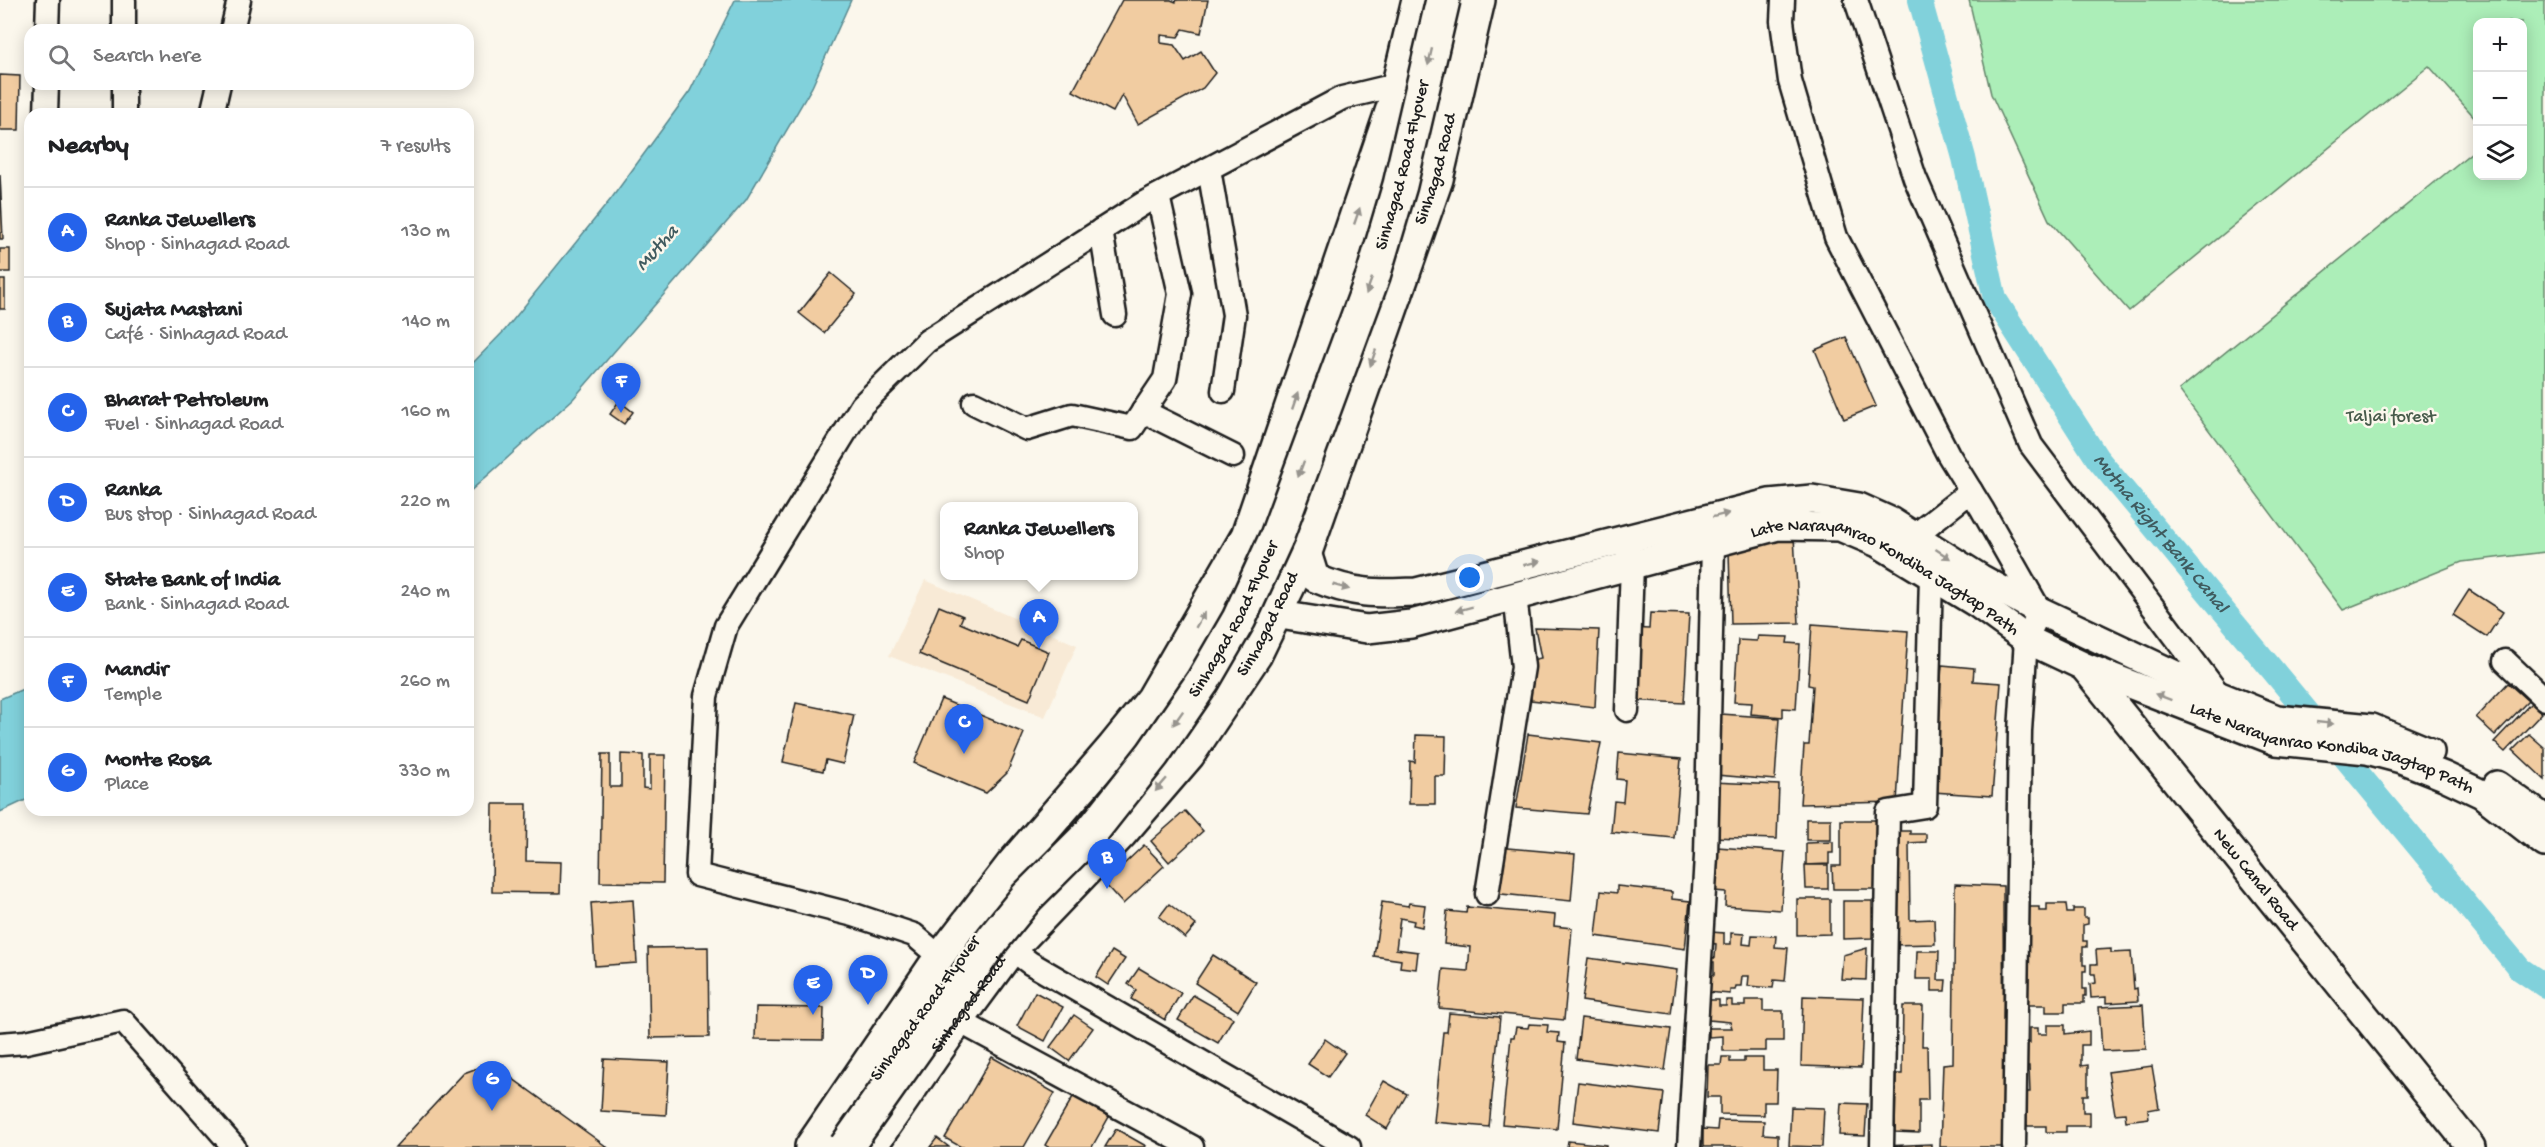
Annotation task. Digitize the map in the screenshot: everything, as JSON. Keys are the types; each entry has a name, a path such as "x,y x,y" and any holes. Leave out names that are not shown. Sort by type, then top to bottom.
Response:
{"main road":[{"path":"812,1147 941,958 1012,865 1153,700 1248,536 1400,84 1419,0"},
{"name":"Sinhagad Road Flyover","path":"846,1147 993,939 1027,897 1089,835 1153,754 1203,681 1239,619 1276,536 1373,276 1400,185 1443,0"},
{"name":"Sinhagad Road","path":"869,1147 1010,948 1121,832 1188,754 1255,654 1306,549 1436,179 1478,0"},
{"name":"Sinhagad Road Flyover","path":"827,1147 951,968 1109,783 1132,750 1153,700"}],"street":[{"path":"47,24 48,0"},
{"path":"124,0 124,24"},
{"path":"233,24 239,0"},
{"path":"1783,0 1782,21 1790,81 1836,237 1948,454 2040,611 2026,639 2020,731 2014,1147"},
{"path":"1856,0 1915,178 2031,445 2220,696"},
{"path":"941,958 914,935 854,915 697,875 706,696 726,626 862,405 927,341 1158,196 1342,98 1400,84"},
{"path":"46,90 46,108"},
{"path":"124,90 124,108"},
{"path":"213,108 218,90"},
{"path":"1209,169 1234,315 1223,391"},
{"path":"974,403 1027,429 1072,415 1131,428 1165,380 1180,294 1158,196"},
{"path":"1101,230 1115,315"},
{"path":"1143,411 1233,456"},
{"path":"1914,536 1971,491"},
{"name":"Late Narayanrao Kondiba Jagtap Path","path":"1274,614 1367,629 1411,624 1515,595 1628,552 1769,503 1812,499 1859,507 1890,521 1980,578 2040,611 2220,696 2276,730"},
{"name":"Late Narayanrao Kondiba Jagtap Path","path":"1306,549 1315,578 1340,588 1372,594 1416,592 1628,552 1713,543 1778,526 1840,527 1878,543 1978,604 2026,639 2083,666 2276,730 2369,739 2477,773 2545,819"},
{"path":"1248,536 1256,588 1274,614"},
{"path":"1689,1147 1706,867 1713,543"},
{"path":"1627,710 1628,552"},
{"path":"1882,1147 1888,812 1925,806 1931,576"},
{"path":"1487,894 1522,667 1515,595"},
{"name":"New Canal Road","path":"2040,611 2471,1147"},
{"path":"2505,661 2545,699"},
{"name":"Late Narayanrao Kondiba Jagtap Path","path":"2369,739 2412,763 2482,795 2545,843"},
{"path":"1010,948 1061,981 1349,1147"},
{"path":"957,1020 1192,1147"},
{"path":"0,1044 26,1042 123,1021 234,1147"}],"shaded area":[{"path":"925,580 1077,645 1045,717 889,656"}],"green space":[{"name":"Taljai forest","path":"1969,0 2545,0 2545,552 2462,562 2343,610 2179,390 2473,151 2473,180 2527,180 2527,18 2473,18 2473,116 2429,66 2129,311 2049,220 1991,94"}],"water":[{"name":"Mutha","path":"735,0 851,0 812,87 746,200 573,399 474,488 474,362 505,330 611,199 690,91"},
{"path":"24,689 24,801 0,812 0,699"}],"building":[{"path":"1122,0 1171,0 1176,2 1177,0 1208,0 1201,33 1183,29 1178,37 1161,35 1161,43 1174,45 1185,61 1201,51 1215,73 1203,88 1138,124 1122,95 1113,112 1073,91"},
{"path":"0,75 20,76 19,130 0,130"},
{"path":"0,174 3,239 0,239"},
{"path":"0,249 10,249 10,272 0,272"},
{"path":"831,273 856,294 824,333 799,313"},
{"path":"0,280 5,280 5,309 0,309"},
{"path":"1846,337 1876,406 1844,419 1815,350"},
{"path":"619,401 633,412 624,424 610,414"},
{"path":"1794,537 1799,623 1731,624 1729,551"},
{"path":"2469,590 2503,612 2487,637 2453,615"},
{"path":"939,606 963,616 960,623 1017,647 1021,640 1049,652 1029,700 919,654"},
{"path":"1650,613 1689,614 1684,703 1627,700 1630,628 1649,629"},
{"path":"1812,624 1908,631 1897,802 1800,804 1804,745 1809,745 1813,686 1808,685"},
{"path":"1535,628 1599,630 1595,707 1531,700 1531,660 1541,658"},
{"path":"1758,636 1788,637 1787,643 1800,644 1796,709 1783,708 1783,717 1751,714 1752,703 1734,702 1738,640 1757,641"},
{"path":"1942,665 1974,668 1973,681 2001,683 1992,796 1933,792"},
{"path":"2508,683 2528,701 2495,735 2476,717"},
{"path":"941,699 1024,733 1007,773 986,793 914,763"},
{"path":"796,703 854,715 843,764 826,760 823,771 783,762"},
{"path":"2531,703 2542,713 2505,752 2494,742"},
{"path":"1721,714 1779,718 1775,780 1716,775"},
{"path":"1528,734 1601,743 1587,814 1516,808"},
{"path":"2529,734 2545,748 2545,780 2513,750"},
{"path":"1416,735 1446,736 1445,776 1435,776 1435,804 1409,804 1410,761 1415,762"},
{"path":"1619,753 1681,759 1674,838 1611,832 1614,801 1623,802 1625,780 1617,779"},
{"path":"602,754 610,754 610,787 621,787 621,754 643,755 643,788 650,789 650,755 665,755 663,883 600,882"},
{"path":"1712,782 1779,785 1777,839 1709,837"},
{"path":"493,804 527,804 526,861 561,862 560,893 492,892"},
{"path":"1185,811 1203,831 1169,862 1151,841"},
{"path":"1806,819 1831,819 1831,840 1806,840"},
{"path":"1841,820 1878,820 1879,889 1833,889 1832,866 1841,866"},
{"path":"1888,831 1926,834 1926,842 1909,843 1910,920 1934,919 1935,944 1890,945"},
{"path":"1833,842 1833,853 1829,853 1829,864 1806,865 1806,843"},
{"path":"1144,845 1164,866 1123,904 1104,883"},
{"path":"1496,847 1575,854 1571,901 1492,893"},
{"path":"1717,847 1785,852 1781,910 1725,906 1726,892 1714,891"},
{"path":"1805,865 1828,865 1828,889 1806,889"},
{"path":"1955,884 2003,886 2004,1147 1940,1147 1943,1064 1953,1063"},
{"path":"1617,886 1672,892 1672,899 1690,901 1685,949 1596,936 1601,891 1617,893"},
{"path":"1797,899 1830,899 1830,934 1797,935"},
{"path":"633,900 637,963 595,966 591,903"},
{"path":"1843,901 1872,901 1872,938 1843,939"},
{"path":"1382,902 1408,906 1409,903 1425,905 1422,927 1413,925 1414,921 1400,918 1396,949 1418,952 1416,969 1400,967 1401,960 1374,956"},
{"path":"1169,904 1196,925 1185,938 1159,917"},
{"path":"2047,904 2066,904 2067,913 2073,913 2073,909 2084,909 2084,918 2088,918 2088,924 2083,925 2083,941 2087,941 2087,947 2083,947 2083,965 2086,965 2086,971 2083,971 2083,989 2086,989 2086,996 2084,996 2084,1003 2065,1003 2065,1012 2046,1012 2046,1005 2026,1005 2028,943 2025,943 2025,924 2029,924 2029,907 2039,907 2039,911 2047,911"},
{"path":"1467,907 1555,915 1554,926 1572,928 1564,1020 1439,1008 1443,969 1468,971 1470,947 1444,944 1447,911 1466,913"},
{"path":"1711,932 1724,933 1724,944 1731,944 1731,933 1744,934 1743,944 1751,945 1752,935 1776,936 1775,947 1788,948 1785,981 1774,980 1773,988 1748,986 1749,976 1742,976 1741,986 1730,990 1730,994 1706,992 1707,975 1714,975 1714,962 1709,962 1709,957 1715,958 1716,944 1710,943"},
{"path":"708,947 709,1037 650,1038 648,948"},
{"path":"1867,948 1866,980 1841,979 1843,955"},
{"path":"2111,949 2111,953 2131,952 2134,989 2137,988 2138,1001 2106,1003 2106,997 2091,998 2090,984 2096,983 2095,974 2091,974 2091,964 2097,964 2096,950"},
{"path":"1112,951 1125,959 1108,985 1096,977"},
{"path":"1917,951 1939,951 1938,980 1946,980 1945,991 1932,991 1932,979 1916,979"},
{"path":"1213,955 1256,982 1238,1011 1195,983"},
{"path":"1588,958 1677,970 1671,1014 1582,1001"},
{"path":"1139,968 1181,993 1165,1020 1131,999 1136,990 1128,984"},
{"path":"1035,992 1063,1007 1045,1041 1017,1026"},
{"path":"1193,995 1233,1018 1218,1043 1178,1020"},
{"path":"1803,996 1864,998 1861,1068 1801,1066"},
{"path":"1709,1000 1719,1000 1719,1006 1726,1006 1726,1000 1732,1000 1732,1006 1745,1006 1745,1000 1763,1000 1763,1011 1783,1011 1783,1041 1766,1041 1766,1051 1723,1051 1723,1036 1709,1037 1709,1028 1732,1028 1730,1022 1709,1020"},
{"path":"2143,1005 2146,1049 2102,1051 2099,1007"},
{"path":"1903,1006 1923,1006 1922,1046 1927,1046 1928,1100 1919,1100 1919,1133 1895,1132 1896,1074 1902,1074"},
{"path":"756,1007 824,1008 823,1040 755,1039"},
{"path":"1449,1013 1500,1017 1489,1127 1434,1122 1443,1032 1447,1032"},
{"path":"1074,1015 1093,1028 1069,1061 1050,1047"},
{"path":"1581,1018 1671,1029 1665,1070 1576,1059"},
{"path":"1529,1024 1548,1025 1547,1032 1559,1033 1558,1042 1565,1043 1557,1129 1502,1124 1511,1037 1514,1037 1516,1027 1528,1028"},
{"path":"2047,1025 2065,1025 2065,1034 2089,1031 2089,1045 2081,1045 2081,1066 2088,1065 2088,1095 2083,1095 2083,1112 2090,1112 2090,1126 2066,1126 2066,1132 2046,1132 2046,1126 2027,1126 2024,1092 2030,1092 2029,1066 2026,1066 2026,1043 2030,1043 2030,1028 2038,1028 2038,1034 2047,1034"},
{"path":"1325,1039 1345,1053 1328,1077 1308,1064"},
{"path":"992,1057 1055,1093 1024,1147 961,1147 945,1138"},
{"path":"1722,1057 1730,1057 1730,1062 1744,1062 1744,1058 1763,1058 1763,1070 1777,1070 1776,1102 1764,1102 1764,1115 1720,1114 1720,1097 1707,1097 1708,1065 1721,1065"},
{"path":"604,1059 669,1062 666,1115 601,1111"},
{"path":"2152,1066 2159,1108 2148,1110 2149,1118 2126,1121 2125,1113 2115,1114 2108,1072"},
{"path":"480,1067 492,1068 506,1074 607,1147 395,1147 464,1073"},
{"path":"1384,1081 1407,1094 1387,1129 1365,1115"},
{"path":"1578,1082 1664,1093 1659,1133 1573,1122"},
{"path":"1074,1095 1110,1115 1092,1147 1048,1147 1045,1145"},
{"path":"1841,1103 1867,1104 1865,1136 1839,1135"},
{"path":"1791,1107 1824,1108 1822,1147 1789,1146"},
{"path":"1718,1120 1764,1121 1763,1134 1778,1135 1778,1147 1703,1147 1703,1129 1717,1130"},
{"path":"1116,1129 1146,1146 1105,1147"},
{"path":"937,1138 949,1147 930,1147"},
{"path":"1568,1141 1606,1145 1606,1147 1567,1147"},
{"path":"1931,1144 1931,1147 1883,1147 1883,1146"}],"waterway":[{"name":"Mutha Right Bank Canal","path":"1920,0 1964,158 1995,299 2097,458 2520,969 2545,986"}],"place":[{"name":"Mandir","path":"621,413"},
{"name":"Ranka Jewellers","path":"1039,649"},
{"name":"Bharat Petroleum","path":"964,754"},
{"name":"Sujata Mastani","path":"1107,889"},
{"name":"Ranka","path":"868,1005"},
{"name":"State Bank of India","path":"813,1015"},
{"name":"Monte Rosa","path":"492,1111"}]}
